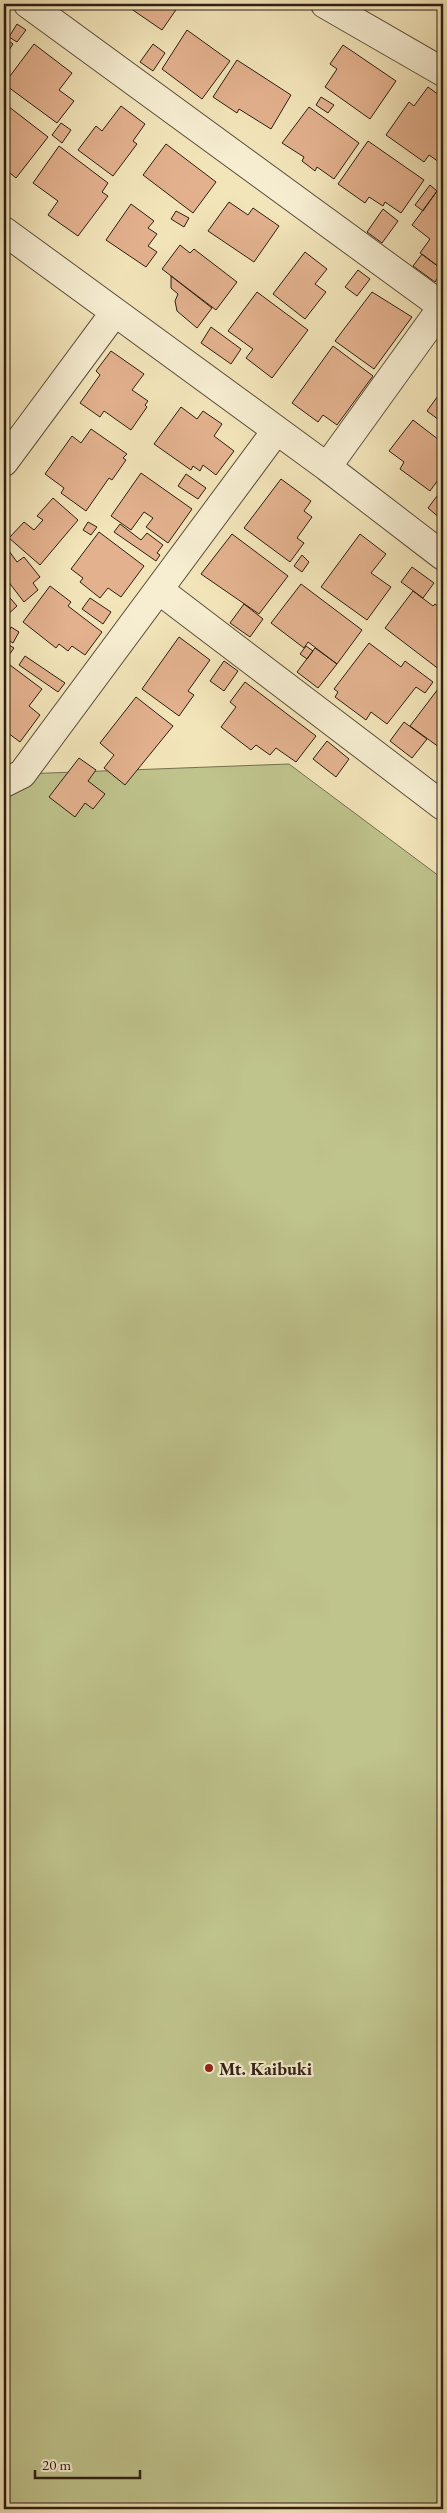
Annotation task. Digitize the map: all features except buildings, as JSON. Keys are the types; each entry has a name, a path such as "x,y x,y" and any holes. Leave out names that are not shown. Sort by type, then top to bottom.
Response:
{"street":[{"path":"28,4 443,307 326,467"},
{"path":"325,4 443,72"},
{"path":"4,231 326,467 443,556"},
{"path":"4,462 115,312"},
{"path":"4,783 22,774 276,431"},
{"path":"159,590 443,806"}],"green space":[{"path":"289,764 443,879 443,2509 4,2509 4,784 22,774"}],"place":[{"name":"Mt. Kaibuki","path":"209,2068"}]}
